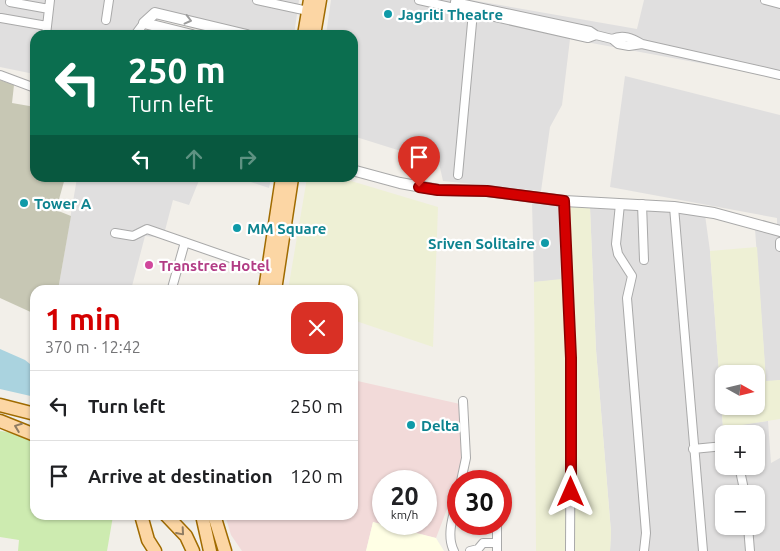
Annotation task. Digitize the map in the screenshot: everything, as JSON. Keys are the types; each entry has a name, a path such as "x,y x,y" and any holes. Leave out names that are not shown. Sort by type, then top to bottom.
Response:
{"main road":[{"path":"315,30 320,0"},
{"path":"305,30 309,6"},
{"path":"267,285 281,182"},
{"path":"276,285 291,182"},
{"path":"0,405 30,413"},
{"path":"0,422 30,433"},
{"path":"142,520 148,540 155,551"},
{"path":"171,520 186,536 192,551"},
{"path":"203,520 210,551"},
{"path":"216,520 225,551"}],"street":[{"path":"106,20 109,0"},
{"path":"257,0 309,6"},
{"path":"419,0 478,5"},
{"path":"442,0 478,5 588,38 596,36 612,39 619,36 631,38 642,44 780,75"},
{"path":"766,0 780,4"},
{"path":"10,2 50,4 47,30"},
{"path":"458,175 478,5"},
{"path":"139,30 155,13 226,30"},
{"path":"1,18 47,26"},
{"path":"144,23 172,30"},
{"path":"0,75 30,86"},
{"path":"358,172 400,183 438,190 487,191 564,201 674,207 714,213 780,231"},
{"path":"564,201 571,358 570,551"},
{"path":"620,204 616,244 618,254 632,276 628,298 646,533 644,551"},
{"path":"642,204 644,260"},
{"path":"674,207 703,551"},
{"path":"115,233 133,236 145,229 268,271"},
{"path":"173,285 185,242"},
{"path":"780,242 780,247"},
{"path":"463,401 466,458 463,470"},
{"path":"693,449 715,447"},
{"path":"450,535 450,545 454,551"},
{"path":"749,535 750,551"},
{"path":"470,551 478,549 483,543 497,547"}],"shaded area":[{"path":"0,0 299,0 295,30 236,30 151,11 134,30 30,30 30,73 0,67"},
{"path":"331,0 471,0 637,29 644,0 780,0 780,78 570,39 562,105 550,127 541,191 443,181 439,163 358,138 358,30 327,30"},
{"path":"625,76 780,115 780,225 777,225 777,218 610,187"},
{"path":"0,80 14,85 12,103 30,106 30,182 64,182 56,210 71,216 59,285 30,285 30,312 0,298"},
{"path":"76,182 198,182 189,205 173,200 163,238 145,236 132,285 59,285"},
{"path":"251,182 270,182 269,188"},
{"path":"306,182 354,182 438,207 433,347 358,322 358,285 289,285"},
{"name":"Sriven Solitaire","path":"532,202 560,205 561,280 534,282"},
{"path":"560,205 590,208 596,350 611,532 610,551 536,551 534,282 561,279"},
{"path":"590,208 645,209 705,215 710,251 718,365 715,365 715,415 722,415 723,425 715,425 715,475 765,475 765,425 738,425 768,421 771,463 780,458 780,551 610,551 611,532 596,350"},
{"path":"755,229 780,236 780,380 766,382"},
{"path":"757,247 765,365 718,365 710,251"},
{"path":"765,366 766,381 780,380 780,419 742,425 723,425 722,415 765,415"},
{"path":"358,381 460,404 463,467 462,470 447,470 447,509 436,538 424,535 437,535 437,470 372,470 372,526 366,551 242,551 231,535 226,520 358,520"},
{"path":"372,526 372,535 424,535 436,538 444,551 366,551"}],"green space":[{"path":"0,431 16,433 30,441 30,520 112,520 107,551 18,551 19,540 0,537"}],"water":[{"path":"0,349 30,364 30,396 0,389"}],"place":[{"name":"Jagriti Theatre","path":"388,14"},
{"name":"Tower A","path":"24,203"},
{"name":"MM Square","path":"237,228"},
{"name":"Sriven Solitaire","path":"545,243"},
{"name":"Transtree Hotel","path":"149,265"},
{"name":"Delta","path":"411,425"}],"route":[{"path":"419,187 438,190 487,191 564,201 571,358 571,492"}]}
